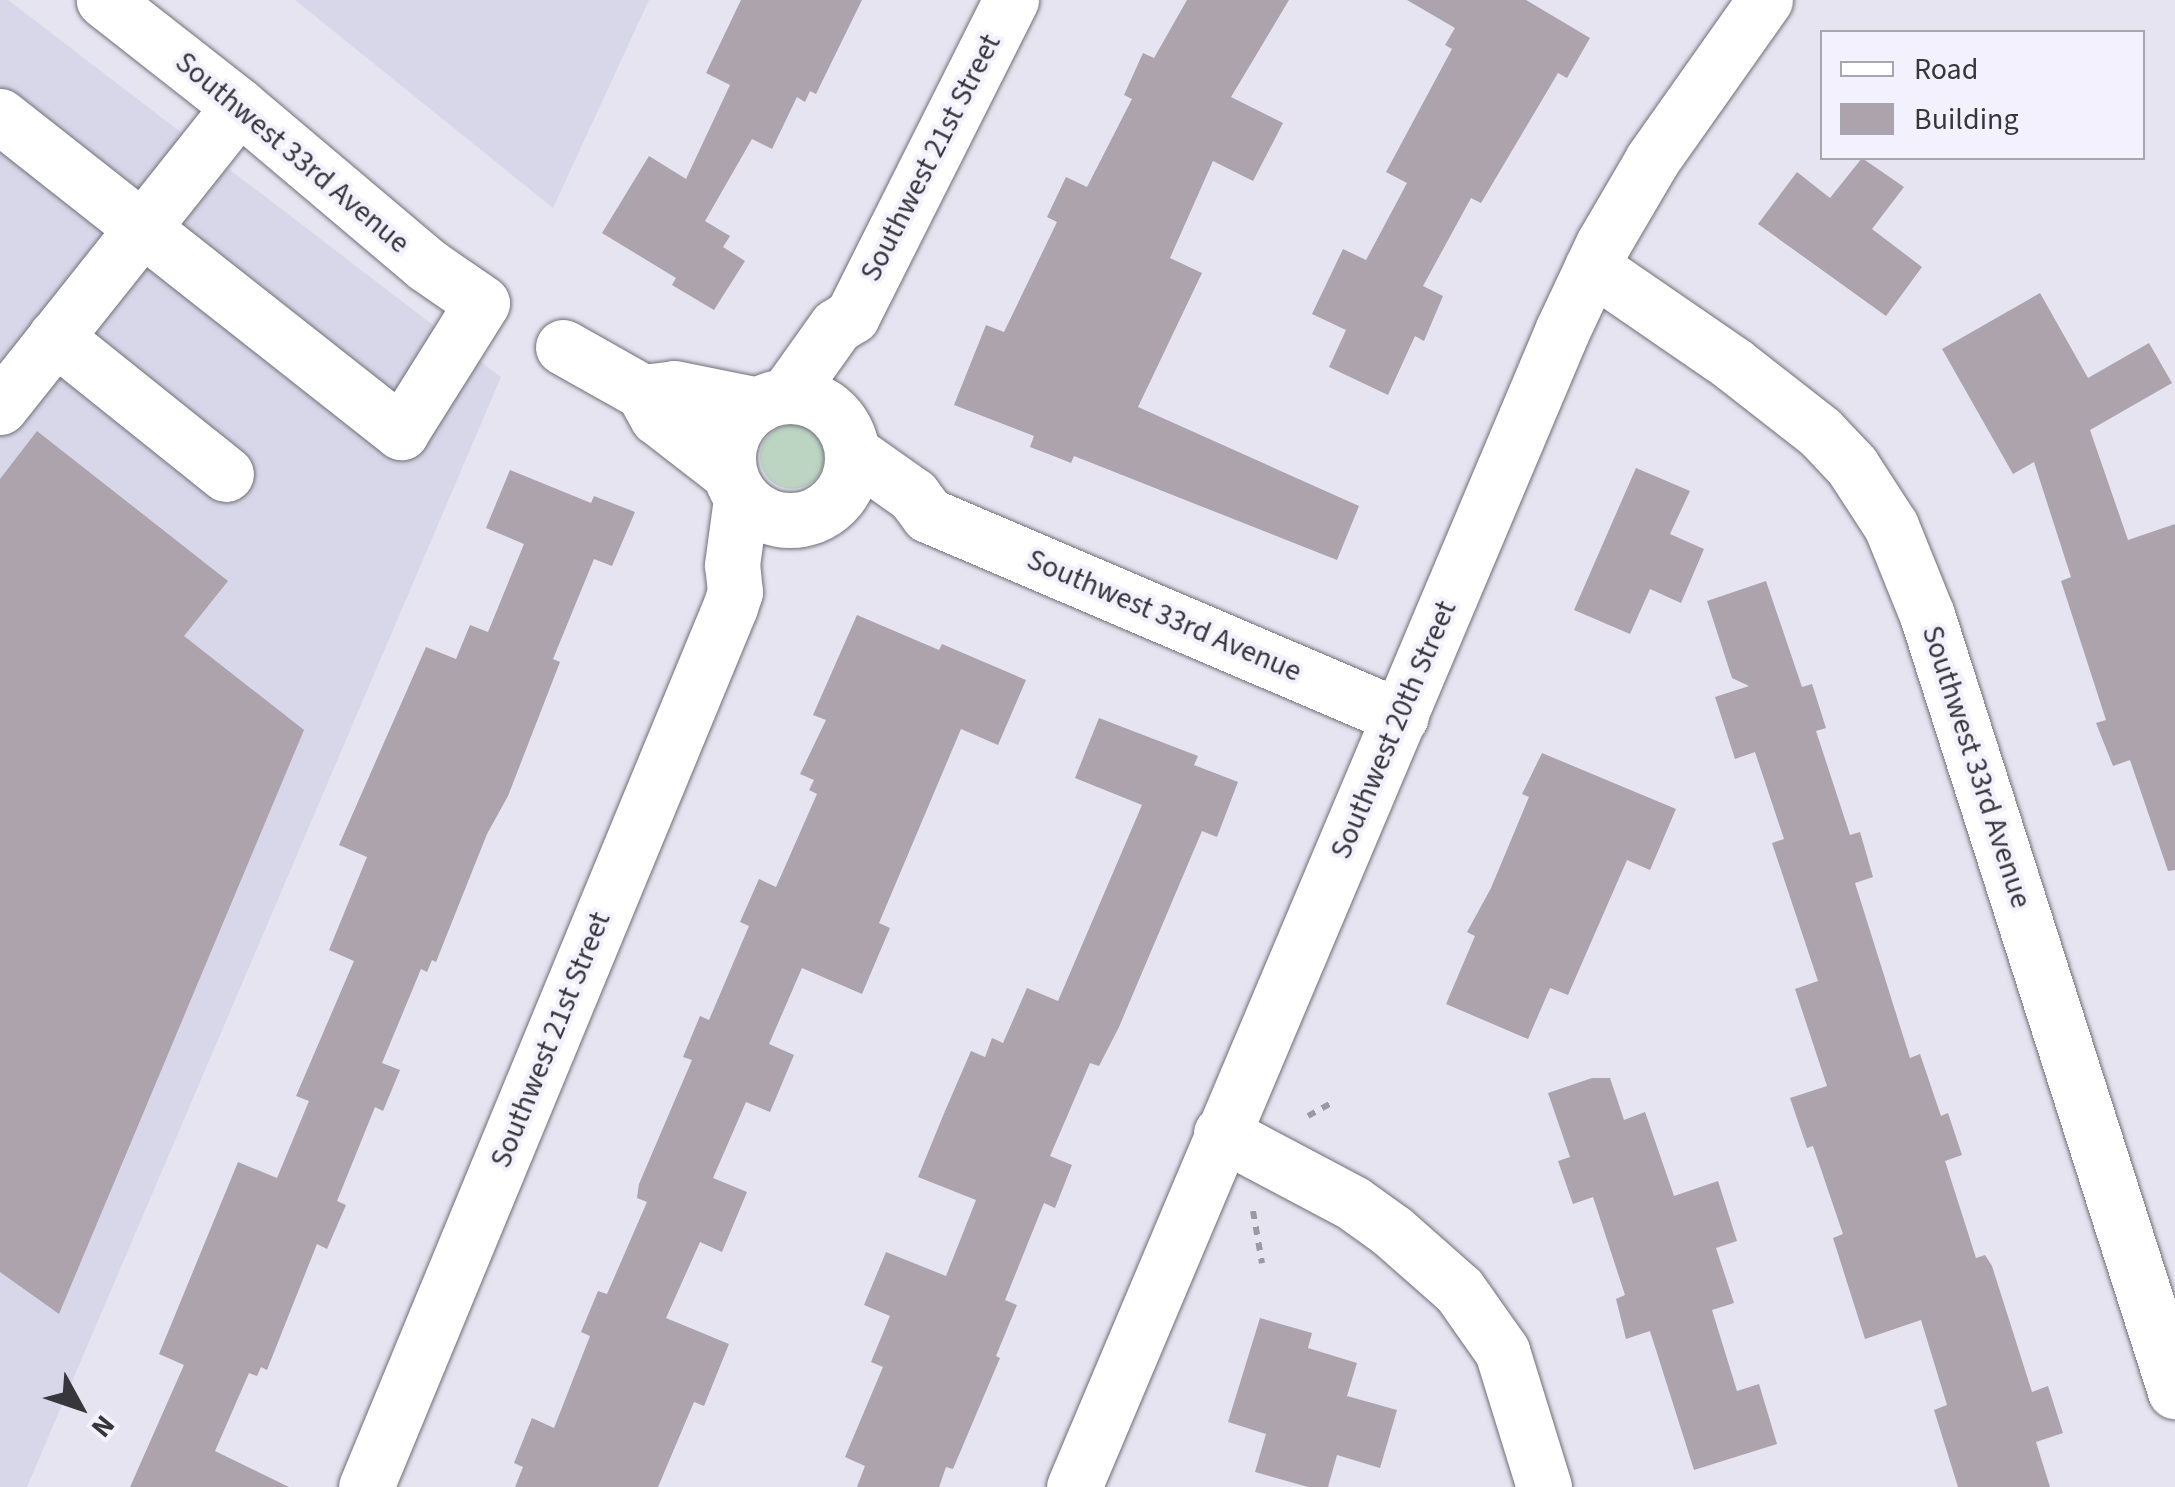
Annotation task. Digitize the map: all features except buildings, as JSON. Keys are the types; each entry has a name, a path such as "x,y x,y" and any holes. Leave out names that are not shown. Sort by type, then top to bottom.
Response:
{"street":[{"name":"Southwest 33rd Avenue","path":"104,0 239,106 427,265 482,303 401,432 142,228"},
{"name":"Southwest 21st Street","path":"772,400 836,326 852,316 1011,0"},
{"name":"Southwest 20th Street","path":"1074,1487 1221,1133 1592,267 1652,160 1765,0"},
{"path":"0,407 239,106"},
{"path":"8,137 142,228"},
{"name":"Southwest 33rd Avenue","path":"1592,267 1734,364 1820,432 1872,492 1891,526 1928,615 2175,1391"},
{"name":"Southwest 21st Street","path":"848,439 846,394 860,340 852,316"},
{"path":"55,337 226,474"},
{"path":"563,347 643,392 657,417 770,518 814,515 846,486 848,439 820,403 674,388 643,392"},
{"path":"735,486 733,435 772,400"},
{"name":"Southwest 33rd Avenue","path":"848,439 913,495 928,515"},
{"name":"Southwest 21st Street","path":"366,1487 735,592 735,486"},
{"name":"Southwest 33rd Avenue","path":"814,515 849,508 904,517 928,515 1401,717"},
{"name":"Southwest 21st Street","path":"735,592 756,576 814,515"},
{"path":"1221,1133 1352,1204 1418,1251 1459,1290 1502,1350 1544,1487"}],"path":[{"path":"1300,1120 1332,1102"},
{"path":"1253,1211 1262,1264"}],"shaded area":[{"path":"0,0 8,0 501,377 27,1487 0,1487"},
{"path":"295,0 649,0 553,208"}],"green space":[{"path":"792,425 815,434 824,457 815,480 792,489 769,480 760,457 769,434"}]}
